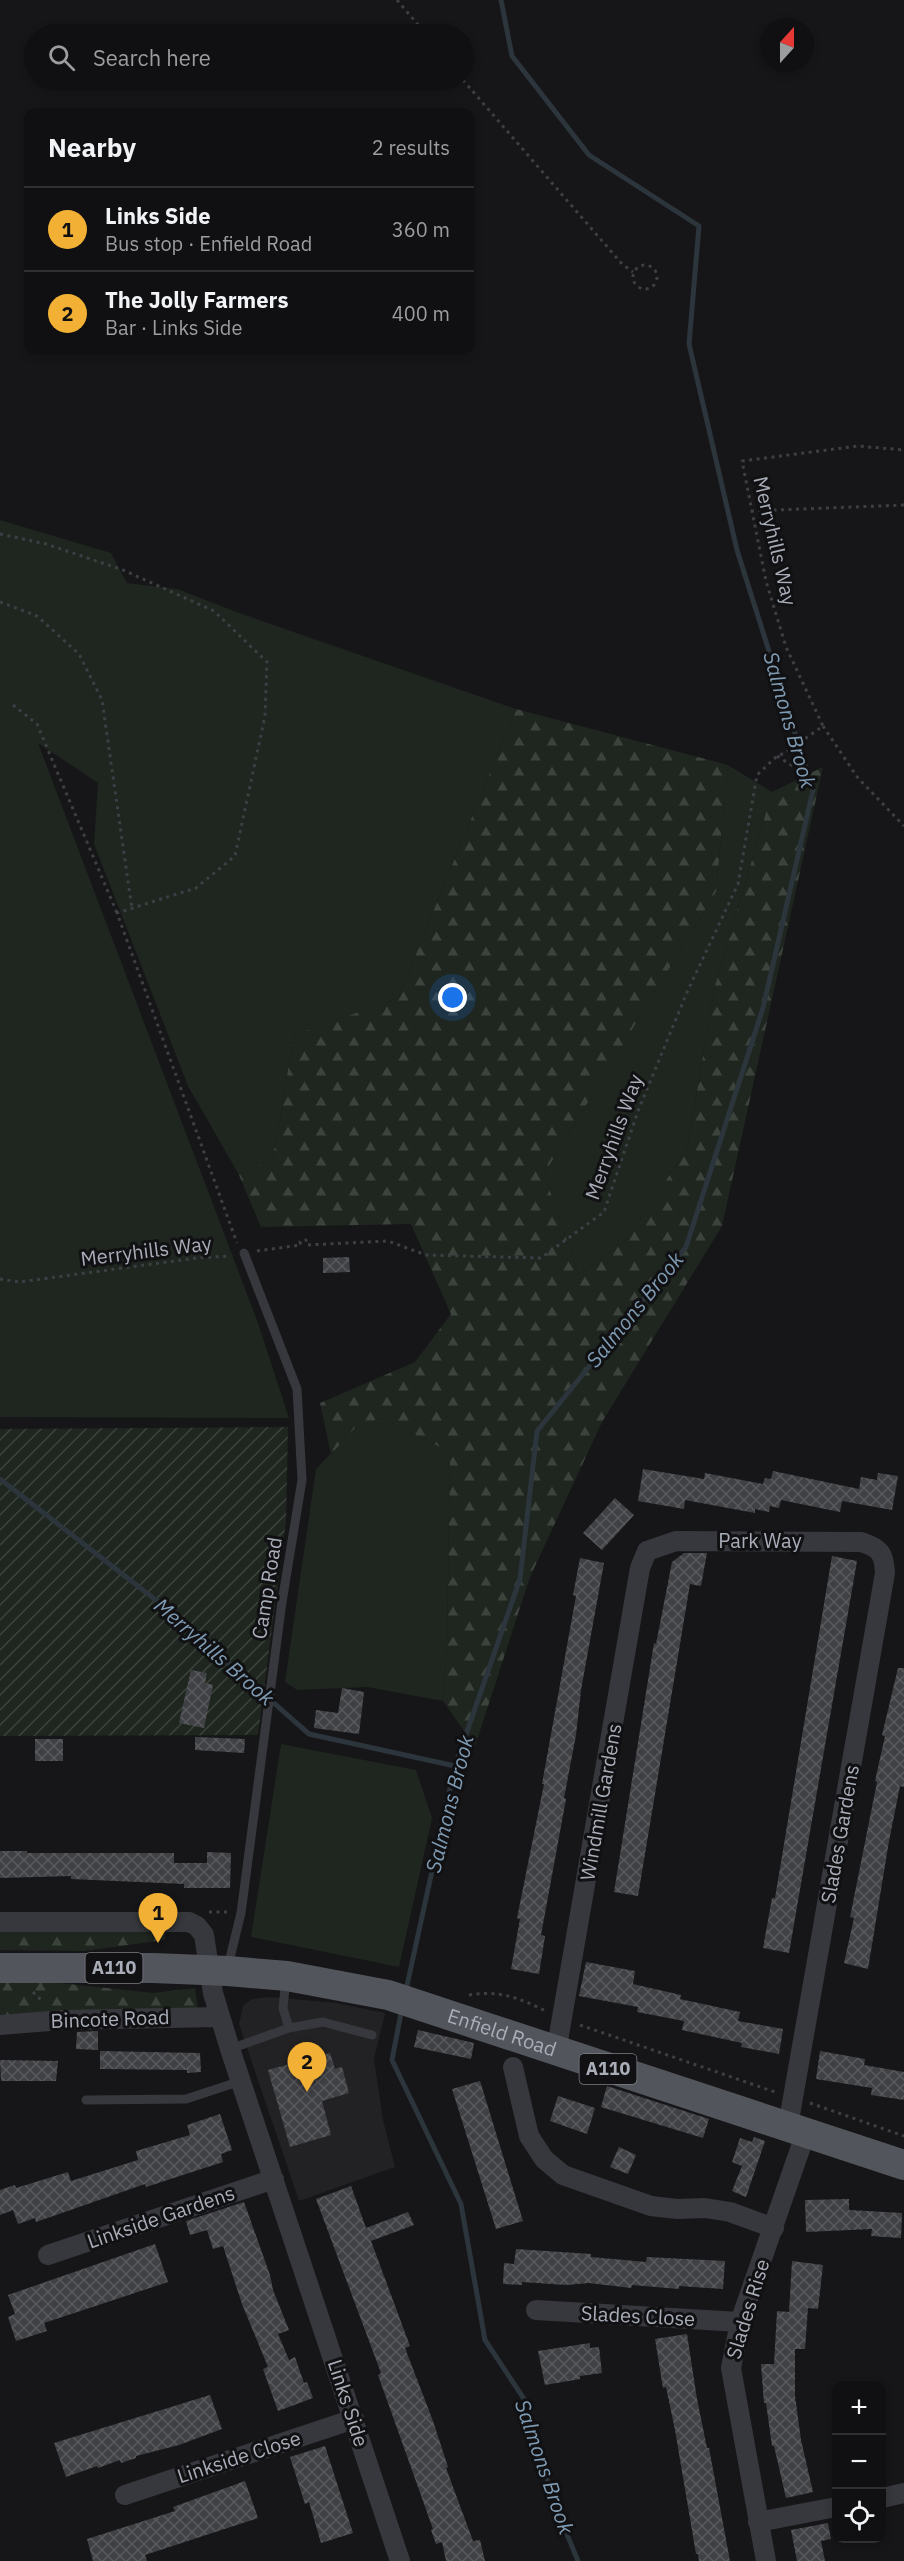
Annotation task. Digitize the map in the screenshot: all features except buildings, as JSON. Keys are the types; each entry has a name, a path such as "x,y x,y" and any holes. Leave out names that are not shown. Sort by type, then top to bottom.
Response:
{"main road":[{"name":"Enfield Road","path":"0,1968 218,1971 287,1976 388,1995 556,2052 796,2119"},
{"name":"A110","path":"796,2119 904,2165"}],"street":[{"name":"Park Way","path":"647,1551 675,1541 861,1542 873,1546"},
{"name":"Slades Gardens","path":"796,2119 885,1573 884,1557 873,1546"},
{"name":"Windmill Gardens","path":"556,2052 564,2020 640,1568 647,1551"},
{"path":"0,1922 189,1922 197,1926 204,1935 218,1971"},
{"name":"Links Side","path":"218,1971 220,2017 400,2561"},
{"name":"Bincote Road","path":"0,2025 73,2019 220,2017"},
{"path":"513,2067 529,2136 544,2159 563,2175 651,2206 677,2209 705,2208 730,2212 774,2228"},
{"name":"Slades Rise","path":"766,2561 731,2368 740,2322 774,2228 796,2119"},
{"name":"Linkside Gardens","path":"48,2254 274,2179"},
{"name":"Slades Close","path":"536,2310 740,2322"},
{"name":"Linkside Close","path":"125,2495 354,2418"},
{"path":"886,2497 904,2493"},
{"path":"758,2522 832,2508"}],"lane":[{"name":"Camp Road","path":"218,1971 229,1957 241,1913 271,1683 302,1480 297,1389 243,1254"},
{"path":"287,1976 283,2008 289,2028"},
{"path":"230,2049 289,2028 323,2022 372,2035"},
{"path":"86,2100 186,2099 241,2081"}],"path":[{"path":"397,0 417,24"},
{"path":"472,90 622,264 633,273 634,283 643,290 654,286 657,282 656,271 652,267 642,265 633,273"},
{"name":"Merryhills Way","path":"0,1279 19,1282 243,1254 301,1245 300,1242 306,1240 307,1245 388,1241 426,1255 541,1258 604,1212 638,1111 688,990 738,884 757,775 777,756 785,753 823,726 786,647 766,581 742,461 858,446 904,450"},
{"path":"751,511 904,505"},
{"path":"0,534 46,544 123,570 214,611 267,662 265,716 235,856 196,888 117,913"},
{"path":"0,603 37,616 79,654 102,700 132,909"},
{"path":"13,705 37,724 117,913 243,1254"},
{"path":"823,726 858,778 904,826"},
{"path":"777,756 790,765 800,765"},
{"path":"200,1912 241,1913"},
{"path":"461,1996 485,1993 510,1995 796,2119 904,2136"}],"shaded area":[{"path":"270,1997 336,2003 385,2013 374,2059 383,2120 395,2167 299,2201 239,2024 243,2006 252,1999"}],"green space":[{"path":"0,520 111,553 127,583 177,589 242,614 516,709 398,998 294,1035 273,1158 239,1175 188,1086 94,844 98,783 38,743 258,1323 289,1418 0,1417"},
{"path":"516,709 728,765 716,892 544,1174 579,1275 626,1240 687,1149 715,986 772,792 823,767 722,1226 602,1422 530,1577 475,1746 443,1701 447,1647 450,1452 381,1418 355,1428 331,1454 320,1403 415,1362 451,1314 411,1224 261,1227 239,1175 273,1158 294,1035 398,998"},
{"path":"728,765 772,792 715,986 687,1149 626,1240 579,1275 544,1174 716,892"},
{"path":"381,1418 450,1452 447,1647 443,1701 367,1687 297,1690 285,1682 316,1469 355,1428"},
{"path":"288,1427 286,1521 258,1735 0,1736 0,1429"},
{"path":"281,1744 416,1770 432,1818 399,1967 251,1937"},
{"path":"0,1927 166,1927 165,1940 84,1951 0,1950"},
{"path":"0,1981 59,1983 153,1993 195,1988 198,2009 0,2020"}],"waterway":[{"name":"Salmons Brook","path":"406,1990 455,1766 520,1579 537,1431 686,1247 763,1008 813,790 737,550 689,344 699,226 589,155 512,56 501,0"},
{"name":"Merryhills Brook","path":"0,1479 166,1608 309,1734 455,1766"},
{"name":"Salmons Brook","path":"402,2008 392,2060 461,2204 485,2340 528,2405 552,2498 578,2561"}],"place":[{"name":"Links Side","path":"158,1943"},
{"name":"The Jolly Farmers","path":"307,2092"}]}
